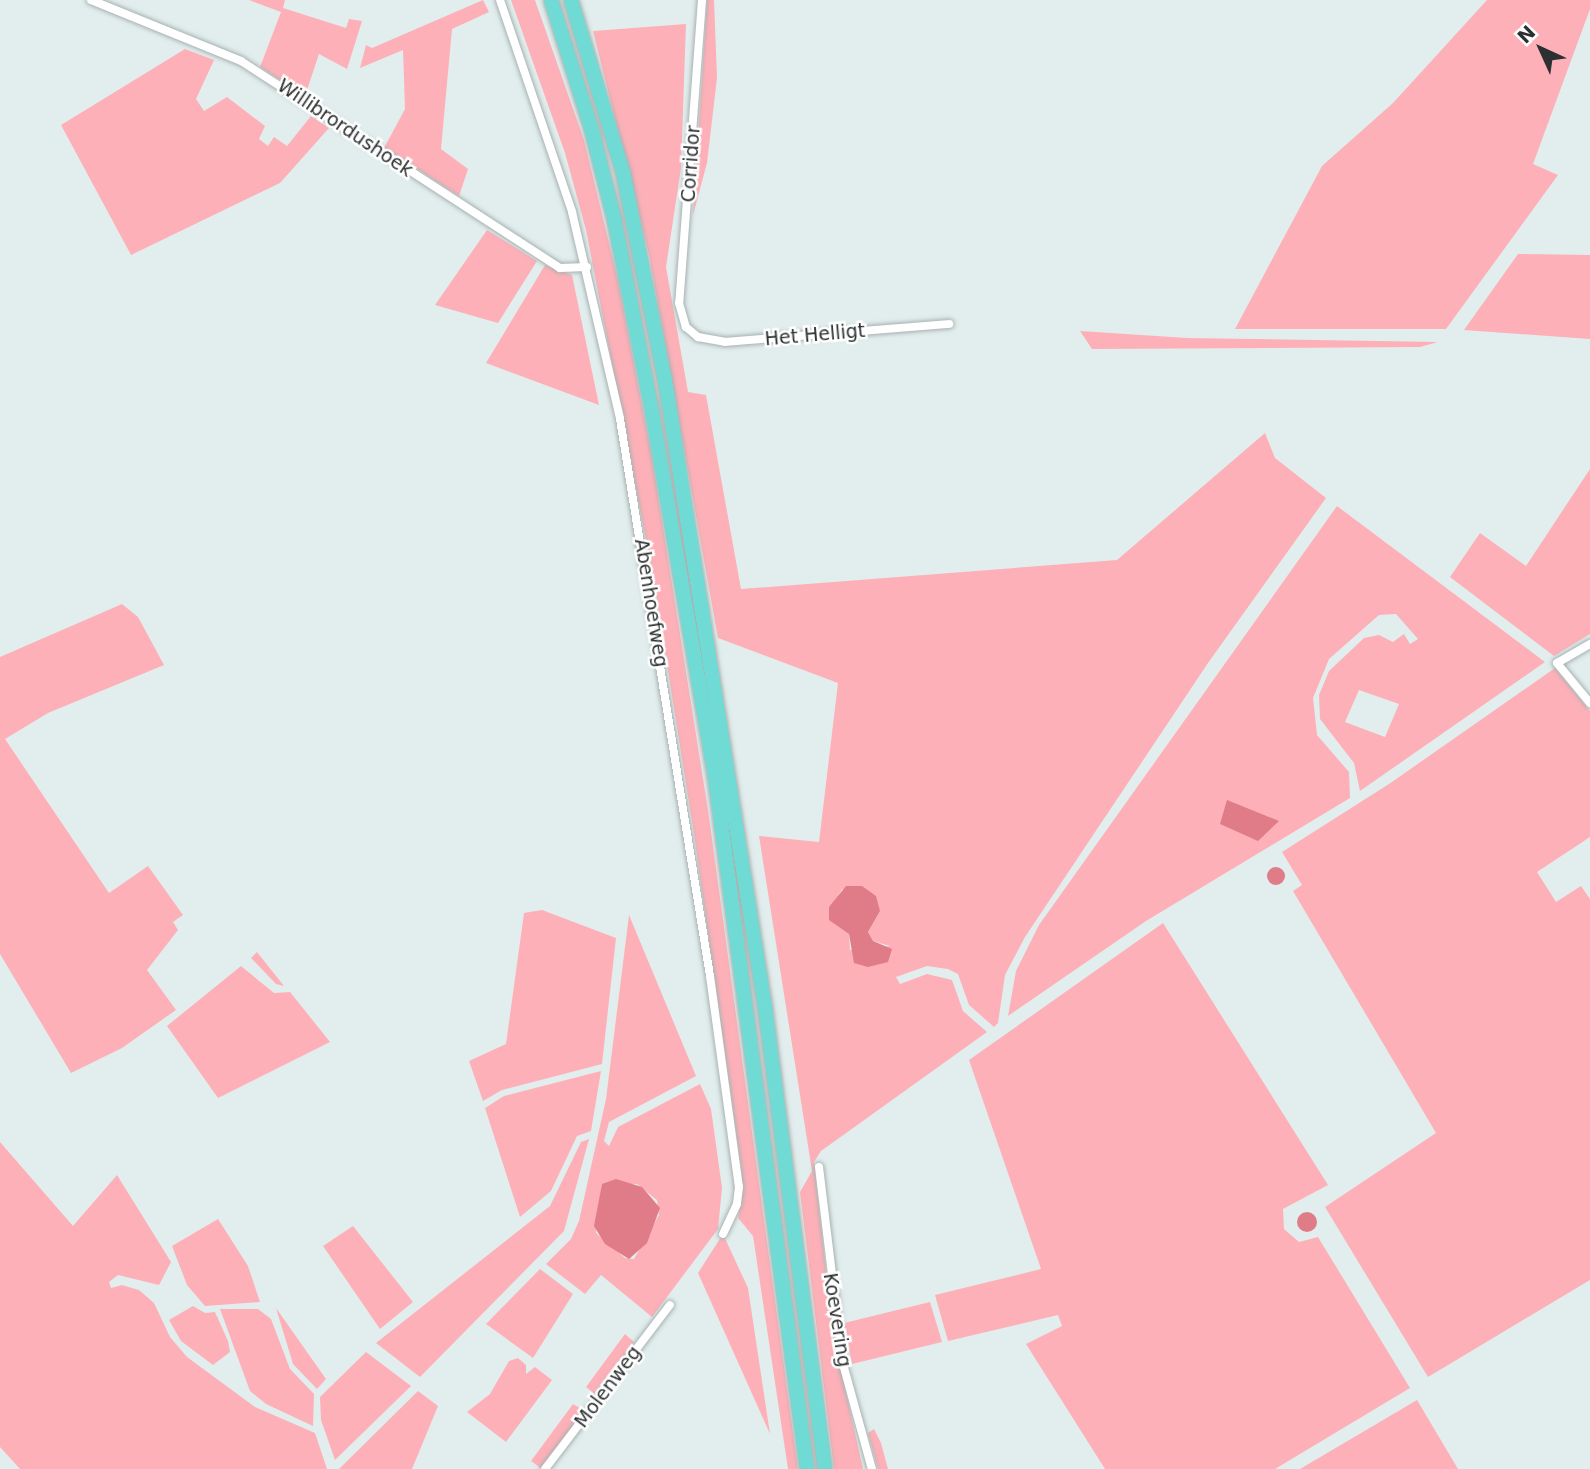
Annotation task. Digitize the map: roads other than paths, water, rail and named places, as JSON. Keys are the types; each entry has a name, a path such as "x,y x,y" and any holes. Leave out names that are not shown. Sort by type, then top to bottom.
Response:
{"highway":[{"path":"551,0 592,131 614,218 652,412 715,777 807,1469"},
{"path":"571,0 623,172 665,380 765,1007 825,1469"}],"street":[{"name":"Willibrordushoek","path":"91,0 241,61 560,268 587,267"},
{"name":"Abenhoefweg","path":"500,0 543,115 587,267 622,432 710,976 739,1186 732,1218 723,1234"},
{"name":"Corridor","path":"686,327 679,303 702,0"},
{"name":"Het Helligt","path":"686,327 698,337 725,342 949,324"},
{"path":"1590,644 1557,663 1590,703"},
{"name":"Koevering","path":"819,1167 818,1186 843,1364 872,1469"},
{"name":"Molenweg","path":"545,1469 670,1305"}]}
